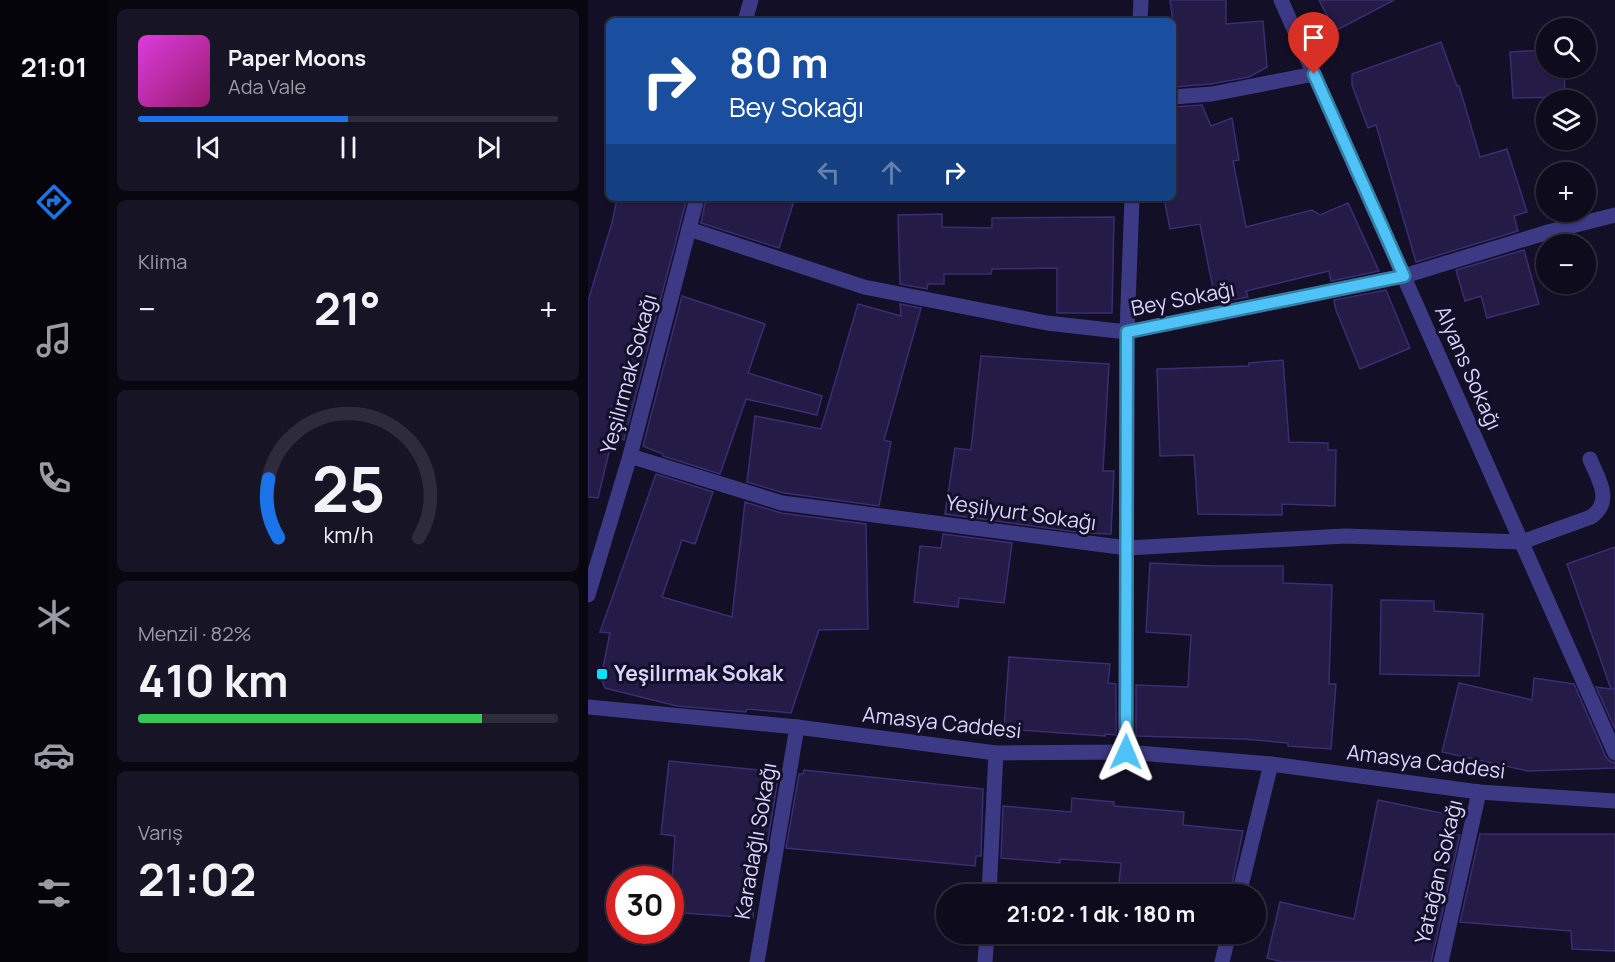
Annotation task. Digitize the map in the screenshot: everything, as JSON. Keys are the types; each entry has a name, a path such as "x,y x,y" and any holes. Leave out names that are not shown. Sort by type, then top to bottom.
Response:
{"street":[{"path":"746,18 751,0"},
{"path":"1140,18 1141,0"},
{"name":"Alyans Sokağı","path":"1281,0 1615,753"},
{"path":"1176,97 1212,94 1314,74"},
{"name":"Yeşilırmak Sokağı","path":"588,595 630,456 696,201"},
{"path":"1126,752 1127,332 1132,201"},
{"name":"Bey Sokağı","path":"689,229 864,286 1047,323 1127,332 1404,276 1548,232 1615,215"},
{"name":"Yeşilyurt Sokağı","path":"630,456 782,503 1127,548 1345,536 1522,542"},
{"path":"1522,542 1591,517 1597,512 1601,507 1604,494 1590,459"},
{"name":"Amasya Caddesi","path":"588,707 797,727 996,753 1126,752 1271,764 1479,792 1615,801"},
{"name":"Karadağlı Sokağı","path":"757,962 797,727"},
{"path":"989,884 996,753"},
{"path":"1241,884 1271,764"},
{"name":"Yatağan Sokağı","path":"1441,962 1479,792"},
{"path":"985,962 986,944"},
{"path":"1222,962 1226,944"}],"building":[{"path":"1170,0 1226,0 1226,24 1263,21 1267,67 1249,77 1211,84 1176,87 1176,18 1173,18"},
{"path":"1319,0 1394,0 1335,31"},
{"path":"1441,42 1457,86 1459,86 1480,157 1507,149 1527,212 1514,216 1518,231 1416,262 1376,125 1368,128 1352,85 1352,74"},
{"path":"1536,51 1536,78 1564,78 1565,90 1536,90 1536,98 1513,98 1510,52"},
{"path":"1202,105 1211,126 1232,118 1239,160 1233,161 1246,227 1312,210 1320,215 1348,203 1379,271 1331,281 1329,271 1246,291 1248,297 1216,303 1200,224 1170,229 1165,201 1176,201 1176,107"},
{"path":"616,201 686,201 624,440 613,436 598,498 588,497 588,301"},
{"path":"705,201 794,201 779,248 701,223"},
{"path":"942,214 942,227 992,228 992,218 1114,217 1112,313 1057,313 1057,268 992,269 991,274 944,274 944,284 928,284 927,289 900,284 898,215"},
{"path":"1524,250 1539,304 1487,318 1481,296 1465,301 1456,270"},
{"path":"1386,290 1410,348 1360,369 1334,300"},
{"path":"682,296 765,324 748,373 822,396 817,415 746,399 720,474 663,456 643,446"},
{"path":"858,304 901,316 900,304 921,308 884,440 891,442 879,506 784,493 747,482 755,416 821,429"},
{"path":"981,356 1109,364 1103,471 1114,471 1111,534 1084,533 945,514 955,448 971,450"},
{"path":"1283,360 1289,442 1328,443 1328,450 1336,450 1335,506 1282,504 1282,515 1198,514 1194,455 1160,456 1157,369 1249,366 1249,363"},
{"path":"656,474 713,492 695,544 682,540 662,597 732,617 745,502 781,513 866,524 868,629 819,630 791,713 677,706 605,688 601,677 610,633 600,632"},
{"path":"943,534 1012,543 1004,603 959,598 958,607 914,602 920,546 941,548"},
{"path":"1615,547 1615,688 1613,689 1615,689 1615,729 1596,687 1611,689 1567,564"},
{"path":"1150,563 1283,566 1283,583 1332,585 1329,684 1336,684 1331,749 1288,746 1288,743 1243,739 1136,736 1136,685 1188,687 1191,635 1146,632"},
{"path":"1381,600 1434,601 1434,611 1483,614 1479,676 1380,674"},
{"path":"1009,657 1110,664 1108,683 1116,684 1116,735 1004,729"},
{"path":"1534,678 1574,684 1606,757 1615,763 1615,768 1528,771 1442,752 1459,683 1532,700"},
{"path":"669,761 779,772 767,846 758,845 753,918 684,913 684,866 673,866 675,836 661,834"},
{"path":"804,770 983,789 981,856 976,856 975,866 786,848 799,774 803,774"},
{"path":"1072,798 1114,802 1114,806 1184,812 1183,825 1243,831 1232,884 1119,884 1121,863 1060,859 1060,863 1001,858 1003,806 1071,812"},
{"path":"1378,800 1461,817 1457,835 1460,835 1431,962 1282,962 1267,958 1280,902 1354,919"},
{"path":"1480,834 1615,834 1615,951 1572,949 1571,931 1460,922"}],"place":[{"name":"Yeşilırmak Sokak","path":"602,674"}],"route":[{"path":"1126,752 1127,332 1404,276 1314,74"}]}
